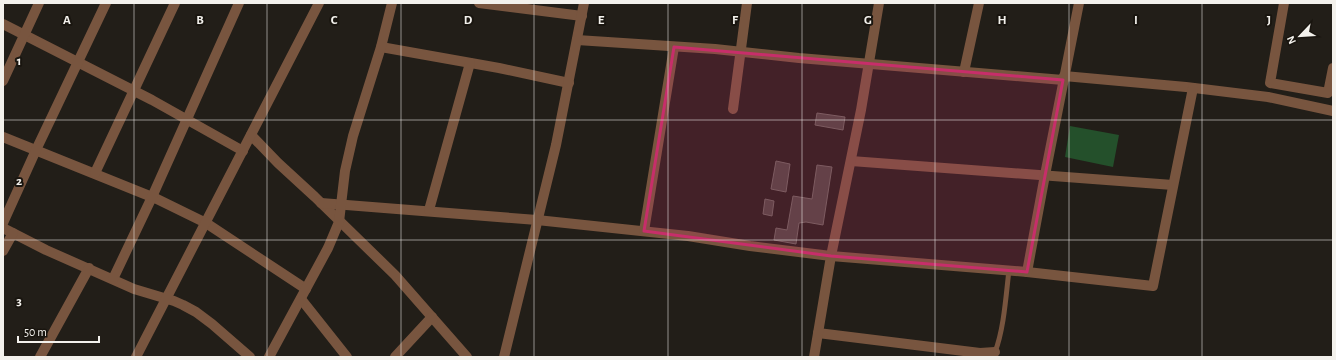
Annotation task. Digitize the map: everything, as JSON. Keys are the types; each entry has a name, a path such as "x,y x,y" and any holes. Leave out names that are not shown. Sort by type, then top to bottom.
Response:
{"street":[{"path":"3,81 39,3"},
{"path":"3,223 77,62 106,3"},
{"path":"94,173 175,3"},
{"path":"113,279 152,197 239,3"},
{"path":"269,357 328,248 339,222 345,171 353,136 381,47 392,3"},
{"path":"479,3 582,16"},
{"path":"504,357 556,145 584,3"},
{"path":"733,110 747,3"},
{"path":"814,357 831,256 851,161 879,3"},
{"path":"964,72 979,3"},
{"path":"1027,272 1079,3"},
{"path":"1284,3 1270,83 1328,93 1333,68"},
{"path":"136,357 243,151 317,4"},
{"path":"3,24 134,91 243,151"},
{"path":"577,40 740,52 964,72 1193,88 1268,97 1333,111"},
{"path":"381,47 499,68 569,83"},
{"path":"644,231 674,47"},
{"path":"429,210 470,63"},
{"path":"321,203 429,210 537,220 688,236 750,246 831,256 1009,270 1153,286 1193,88"},
{"path":"251,135 278,163 395,275 467,357"},
{"path":"3,137 152,197 206,223 306,289"},
{"path":"851,161 1173,185"},
{"path":"3,228 134,289 174,301 196,312 250,357"},
{"path":"3,251 13,233"},
{"path":"40,357 89,268"},
{"path":"301,299 347,357"},
{"path":"395,357 432,317"},
{"path":"818,334 994,355"}],"lane":[{"path":"994,355 998,345 1009,270"}],"highlighted area":[{"path":"674,47 1063,80 1027,272 831,256 644,231"}],"green space":[{"path":"1070,126 1119,135 1113,167 1065,157"}],"building":[{"path":"817,113 845,117 843,130 815,125"},
{"path":"776,161 790,164 786,192 771,189"},
{"path":"817,165 832,167 823,225 806,222 799,223 796,244 774,240 776,228 787,230 793,196 812,199"},
{"path":"765,199 774,201 772,216 763,214"}]}
